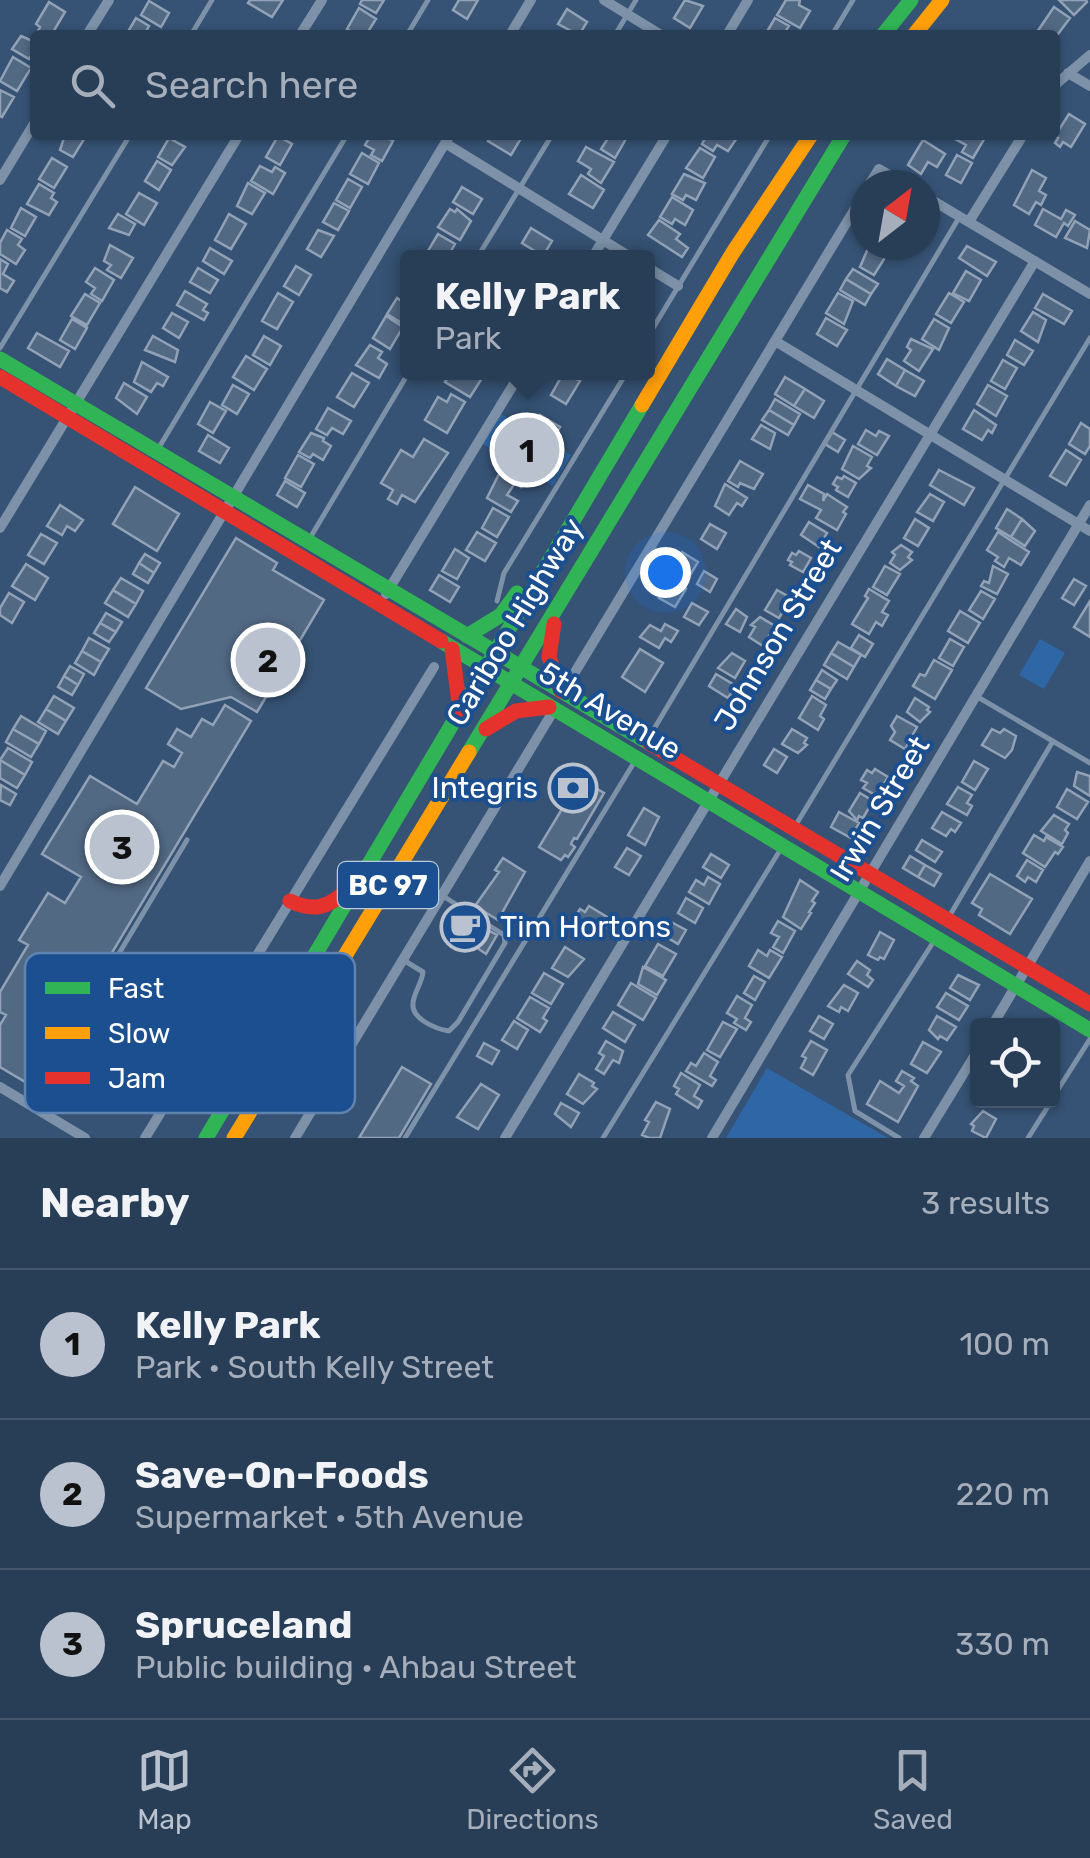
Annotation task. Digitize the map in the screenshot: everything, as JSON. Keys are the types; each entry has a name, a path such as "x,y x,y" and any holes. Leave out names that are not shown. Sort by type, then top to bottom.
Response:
{"main road":[{"path":"887,30 911,0"},
{"path":"918,30 942,0"},
{"name":"Cariboo Highway","path":"347,953 480,733 497,676 495,652 732,254 809,140"},
{"name":"Cariboo Highway","path":"315,953 460,711 497,676 520,667 841,140"},
{"name":"5th Avenue","path":"0,358 71,411 228,504 309,541 1090,1004"},
{"name":"5th Avenue","path":"0,377 156,452 380,605 1090,1030"},
{"path":"467,636 501,615 582,488 630,426"},
{"path":"560,603 549,643 551,669 562,692"},
{"path":"452,648 460,711"},
{"path":"358,935 378,870 497,676"},
{"path":"480,733 516,711 551,708"},
{"path":"290,901 316,910 335,901 362,874"},
{"name":"Cariboo Highway","path":"206,1138 221,1113"},
{"name":"Cariboo Highway","path":"234,1138 249,1113"}],"street":[{"path":"91,30 109,0"},
{"path":"303,30 322,0"},
{"path":"513,30 531,0"},
{"path":"604,0 653,30"},
{"path":"731,30 748,0"},
{"path":"1060,80 1090,55"},
{"path":"1068,73 1090,86"},
{"path":"0,180 30,130"},
{"path":"0,528 236,140"},
{"path":"0,886 447,140"},
{"path":"449,140 517,190 619,250"},
{"path":"596,250 664,140"},
{"path":"965,218 1020,140"},
{"path":"940,204 1090,294"},
{"path":"562,692 850,217"},
{"name":"Johnson Street","path":"505,1138 1035,261"},
{"path":"655,272 678,286"},
{"path":"775,342 1090,530"},
{"path":"380,605 517,380"},
{"name":"Irwin Street","path":"712,1138 1090,505"},
{"path":"258,953 434,667"},
{"path":"355,1039 551,708"},
{"path":"997,1018 1090,861"},
{"path":"924,1138 970,1063"},
{"path":"0,1087 25,1102"},
{"path":"44,1113 86,1138"},
{"path":"146,1138 161,1113"},
{"path":"295,1138 310,1113"}],"lane":[{"path":"194,30 212,0"},
{"path":"410,30 428,0"},
{"path":"617,30 636,0"},
{"path":"835,30 854,0"},
{"path":"0,348 127,140"},
{"path":"156,452 343,140"},
{"path":"482,250 549,140"},
{"path":"655,325 767,140"},
{"path":"646,742 855,389 965,218"},
{"path":"793,829 1090,338"},
{"path":"309,541 403,380"},
{"path":"498,601 504,573 622,380"},
{"path":"976,696 1090,763"},
{"path":"947,920 1053,741"},
{"path":"404,1138 636,759"},
{"path":"120,953 188,840"},
{"path":"604,1138 782,846"},
{"path":"403,960 423,972 412,1005 414,1013 437,1029 449,1031 505,942 504,934 442,895"},
{"path":"899,1138 856,1111 848,1075 936,938"},
{"path":"1060,1087 1090,1039"},
{"path":"1028,1138 1047,1108"}],"shaded area":[{"path":"501,414 571,455 553,486 483,444"},
{"path":"1040,639 1065,653 1044,689 1019,675"},
{"path":"767,1068 888,1138 726,1138"}],"building":[{"path":"283,0 272,17 248,3"},
{"path":"362,0 384,0 376,13 360,4"},
{"path":"459,0 478,0 467,19 453,10"},
{"path":"685,0 703,6 690,28 674,18"},
{"path":"786,0 800,0 799,5 810,11 800,28 777,15"},
{"path":"1059,0 1086,0 1087,2 1074,15"},
{"path":"149,1 169,13 161,27 141,15"},
{"path":"49,2 65,12 54,30 38,30 36,24"},
{"path":"1054,7 1070,18 1060,31 1038,30"},
{"path":"359,8 376,19 369,30 347,29"},
{"path":"567,9 587,22 582,30 569,30 558,24"},
{"path":"136,18 149,26 147,30 129,30"},
{"path":"775,18 789,26 786,30 768,30"},
{"path":"21,36 30,40 29,59 12,49"},
{"path":"13,57 30,67 17,91 0,81"},
{"path":"0,90 14,97 2,117 0,116"},
{"path":"1069,114 1085,124 1071,147 1055,143 1060,140 1060,128"},
{"path":"63,140 84,140 73,157 60,150"},
{"path":"168,140 185,147 172,165 158,157"},
{"path":"276,140 292,144 280,165 266,157"},
{"path":"368,140 393,141 382,161 371,155 374,150 365,145"},
{"path":"489,140 520,140 511,155"},
{"path":"607,140 625,140 615,158 601,149"},
{"path":"704,140 736,140 728,151 717,145 713,151 702,144"},
{"path":"923,140 945,154 937,167 928,162 923,170 915,170 908,165"},
{"path":"957,140 984,140 973,158 962,152 966,145"},
{"path":"586,147 614,162 601,183 588,174 591,169 578,161"},
{"path":"700,148 715,157 703,178 686,168"},
{"path":"362,153 379,163 368,184 350,174"},
{"path":"957,155 972,163 961,183 946,175"},
{"path":"52,158 67,167 54,188 39,179"},
{"path":"157,161 171,170 159,190 145,181"},
{"path":"260,166 272,172 275,167 285,173 273,194 251,181"},
{"path":"1032,170 1046,178 1039,191 1046,195 1029,214 1014,205"},
{"path":"684,174 705,183 696,200 686,195 683,200 672,194"},
{"path":"581,175 604,190 593,208 569,194"},
{"path":"348,179 362,187 350,208 336,200"},
{"path":"248,183 265,193 252,214 237,206"},
{"path":"39,184 54,193 51,198 57,202 49,215 27,204"},
{"path":"462,187 482,199 473,214 453,202"},
{"path":"139,193 157,203 144,225 126,214"},
{"path":"672,197 693,210 685,225 675,219 672,224 660,217"},
{"path":"334,203 349,211 338,230 323,222"},
{"path":"21,208 36,217 25,236 11,228"},
{"path":"450,209 457,209 471,221 460,240 438,227"},
{"path":"1043,209 1061,219 1066,210 1075,215 1068,226 1064,223 1056,237 1035,225"},
{"path":"118,214 135,224 129,235 109,228"},
{"path":"229,214 246,224 231,249 215,240"},
{"path":"659,220 680,234 676,239 688,248 682,257 648,235"},
{"path":"1075,221 1090,230 1087,248 1065,238"},
{"path":"531,228 552,241 547,250 533,250 522,243"},
{"path":"7,230 22,239 18,245 25,250 16,264 0,254 0,243"},
{"path":"318,230 334,236 321,257 307,249"},
{"path":"438,234 455,244 452,250 429,250"},
{"path":"110,245 133,258 121,278 107,270 111,265 104,261"},
{"path":"967,246 996,262 987,276 959,258"},
{"path":"210,248 232,261 224,274 203,261"},
{"path":"0,259 8,264 3,274 14,281 7,292 0,288"},
{"path":"863,260 883,260 874,275 860,267"},
{"path":"296,266 311,275 299,295 284,286"},
{"path":"95,268 114,280 102,301 91,294 95,288 86,282"},
{"path":"198,268 218,280 210,293 190,282"},
{"path":"853,269 878,284 871,294 846,279"},
{"path":"966,271 981,280 969,301 953,293"},
{"path":"846,279 871,294 865,305 840,290"},
{"path":"185,291 207,304 204,320 177,305"},
{"path":"278,293 293,302 277,329 262,321"},
{"path":"838,293 853,301 844,324 826,313"},
{"path":"949,293 964,302 951,323 936,314"},
{"path":"85,294 100,303 87,325 71,316"},
{"path":"1043,294 1072,311 1064,324 1035,308"},
{"path":"397,298 400,300 400,322 387,314"},
{"path":"1033,312 1046,320 1038,342 1021,331"},
{"path":"172,313 188,322 179,338 163,328"},
{"path":"386,316 400,325 390,349 373,338"},
{"path":"826,318 847,330 837,346 817,334"},
{"path":"72,319 87,328 75,349 60,340"},
{"path":"934,319 949,328 939,350 922,339"},
{"path":"37,333 69,351 60,367 28,348"},
{"path":"153,336 178,350 175,362 145,350"},
{"path":"264,336 281,346 270,365 253,355"},
{"path":"911,339 933,349 919,371 904,361 911,350 907,347"},
{"path":"1015,340 1033,351 1024,365 1007,355"},
{"path":"370,345 382,352 378,358 387,364 379,378 356,365"},
{"path":"246,356 267,369 254,390 233,377"},
{"path":"887,359 905,370 896,386 878,374"},
{"path":"1003,360 1017,368 1005,389 991,381"},
{"path":"142,362 168,377 163,386 157,383 151,392 134,382"},
{"path":"905,370 924,381 915,396 896,386"},
{"path":"352,373 369,383 354,407 337,397"},
{"path":"785,377 805,389 794,406 775,394"},
{"path":"446,380 481,380 470,397"},
{"path":"559,380 580,381 566,404 551,395"},
{"path":"124,383 147,397 137,414 116,398"},
{"path":"233,385 249,394 237,414 222,405"},
{"path":"988,385 1007,396 996,416 977,404"},
{"path":"805,389 824,401 814,418 794,406"},
{"path":"451,394 465,402 447,433 425,420 438,397 447,402"},
{"path":"775,399 800,414 794,425 769,410"},
{"path":"210,402 226,411 213,433 198,424"},
{"path":"328,408 351,421 343,434 332,428 327,435 316,429"},
{"path":"769,410 794,425 788,435 762,420"},
{"path":"974,410 996,425 982,440 963,429"},
{"path":"540,415 560,427 548,447 534,439 537,433 531,430"},
{"path":"1081,423 1090,429 1090,446 1085,454 1069,444"},
{"path":"761,425 775,433 770,449 752,439"},
{"path":"866,430 876,436 879,431 889,436 877,455 858,444"},
{"path":"832,432 845,440 838,452 825,444"},
{"path":"311,433 331,446 323,460 299,452"},
{"path":"208,435 229,448 220,463 199,451"},
{"path":"424,439 448,453 415,502 402,495 397,504 388,499 393,490 381,483 401,450 413,457"},
{"path":"853,446 872,457 867,466 871,468 859,479 842,469"},
{"path":"1066,450 1081,460 1066,485 1050,476"},
{"path":"298,455 314,464 301,487 285,478"},
{"path":"740,461 763,474 754,489 728,481"},
{"path":"504,464 527,478 521,487 515,483 507,495 518,501 511,512 487,498"},
{"path":"939,470 974,488 964,505 930,485"},
{"path":"844,476 856,483 848,497 833,484 837,477"},
{"path":"285,481 305,493 297,507 277,495"},
{"path":"725,484 747,498 742,506 737,503 729,515 715,506"},
{"path":"808,485 824,494 823,501 827,494 847,507 837,530 816,518 821,510 800,499"},
{"path":"135,487 179,514 157,551 113,524"},
{"path":"930,494 944,502 933,521 917,512"},
{"path":"60,505 83,520 75,531 67,526 62,535 47,526"},
{"path":"493,508 509,517 497,537 482,528"},
{"path":"1007,509 1022,519 1011,537 996,528"},
{"path":"915,519 929,528 918,546 904,538"},
{"path":"1022,519 1035,531 1025,546 1011,537"},
{"path":"809,522 827,533 819,547 801,535"},
{"path":"710,524 726,533 717,549 701,539"},
{"path":"477,532 496,543 485,561 466,550"},
{"path":"998,532 1029,552 1021,565 1009,558 1004,567 987,550"},
{"path":"41,534 57,543 44,564 28,555"},
{"path":"236,538 277,563 273,570 324,600 257,712 231,697 181,709 146,688"},
{"path":"901,545 912,552 908,557 912,560 900,570 890,563 895,555 892,552"},
{"path":"455,549 469,558 457,579 442,571"},
{"path":"799,551 811,558 803,572 788,560"},
{"path":"682,552 698,562 686,582 670,573"},
{"path":"145,554 160,563 154,573 139,563"},
{"path":"139,563 154,573 148,583 133,574"},
{"path":"26,564 48,578 35,600 12,586"},
{"path":"885,566 900,574 887,595 873,587"},
{"path":"993,566 1008,574 997,594 981,586 984,581 989,583"},
{"path":"704,571 717,579 710,592 697,584"},
{"path":"439,575 459,587 450,602 430,590"},
{"path":"121,578 143,591 136,604 113,590"},
{"path":"670,579 686,589 675,607 659,598"},
{"path":"1074,579 1086,586 1074,605 1062,598"},
{"path":"869,589 889,601 882,612 888,615 882,626 876,622 869,634 852,624 868,598 865,596"},
{"path":"113,590 136,604 128,617 105,603"},
{"path":"777,590 791,598 779,618 765,610"},
{"path":"981,591 995,599 983,619 969,610"},
{"path":"9,593 24,602 12,623 0,615"},
{"path":"1090,601 1090,637 1074,627"},
{"path":"692,603 708,612 699,625 684,617"},
{"path":"736,609 747,617 740,632 726,624"},
{"path":"960,611 980,623 968,643 948,631"},
{"path":"106,613 122,622 116,632 100,623"},
{"path":"760,617 775,626 763,646 749,637 755,627 751,625"},
{"path":"100,623 116,632 109,642 94,633"},
{"path":"665,624 678,631 671,642 665,638 659,648 640,637 650,625 661,631"},
{"path":"859,635 873,644 865,657 851,648"},
{"path":"89,638 109,649 101,662 82,651"},
{"path":"950,639 964,647 953,666 939,658"},
{"path":"838,642 861,655 854,667 831,653"},
{"path":"640,649 663,663 645,692 622,677"},
{"path":"82,651 101,662 94,675 75,663"},
{"path":"732,653 745,661 735,678 718,668"},
{"path":"831,653 854,667 847,679 824,665"},
{"path":"934,660 952,670 935,699 913,686 920,674 925,676"},
{"path":"70,666 84,674 78,685 64,676"},
{"path":"822,670 837,680 831,689 816,680"},
{"path":"716,674 736,686 728,698 709,686"},
{"path":"64,676 78,685 72,695 58,687"},
{"path":"816,680 831,689 825,699 810,690"},
{"path":"54,696 74,708 66,721 46,709"},
{"path":"812,696 826,705 818,730 799,718"},
{"path":"915,698 929,707 930,712 920,722 907,712"},
{"path":"225,705 251,721 112,953 25,953 25,1082 0,1067 0,1025 6,1015 0,1012 0,992 28,945 19,940 48,893 65,903 81,877 42,854 90,776 137,804 163,761 174,767 182,753 168,744 177,729 191,737 202,719 213,725"},
{"path":"46,709 66,721 58,734 38,722"},
{"path":"21,716 46,731 39,744 13,729"},
{"path":"897,716 917,727 905,749 890,740"},
{"path":"13,729 39,744 31,757 6,742"},
{"path":"792,729 807,738 807,745 798,753 782,744"},
{"path":"992,729 1000,733 1004,729 1016,736 1005,758 982,745"},
{"path":"8,748 32,762 25,775 0,760"},
{"path":"774,749 787,757 777,773 764,765"},
{"path":"0,760 25,775 17,788 0,778"},
{"path":"974,761 988,769 975,790 962,782"},
{"path":"875,769 888,777 877,796 863,788 867,783 861,780 867,770 872,773"},
{"path":"1077,772 1090,776 1090,796 1074,786"},
{"path":"573,775 604,793 577,839 574,838 571,844 575,847 561,860 539,847 568,799 561,794 561,788"},
{"path":"1,785 16,794 10,805 0,800"},
{"path":"958,787 972,795 967,815 947,804"},
{"path":"1067,789 1088,802 1077,819 1057,807"},
{"path":"860,793 873,801 863,818 859,816 857,820 849,811"},
{"path":"644,808 659,817 645,845 628,835"},
{"path":"839,812 859,823 851,838 831,827"},
{"path":"942,812 961,823 946,836 932,828"},
{"path":"1054,815 1069,824 1062,844 1041,831"},
{"path":"1034,835 1063,847 1045,867 1023,853"},
{"path":"922,840 942,852 935,862 916,850"},
{"path":"627,848 641,856 629,875 615,867"},
{"path":"711,854 729,865 721,878 703,867"},
{"path":"910,856 925,865 918,877 903,868"},
{"path":"503,858 525,872 498,920 475,906 499,872 495,870"},
{"path":"1027,860 1043,870 1036,882 1028,877 1025,882 1017,876"},
{"path":"925,865 941,874 934,886 918,877"},
{"path":"990,874 1032,899 1010,934 979,915 982,909 972,903"},
{"path":"708,877 720,884 709,904 689,892 696,880 704,885"},
{"path":"800,880 818,892 801,929 783,917"},
{"path":"686,898 703,908 695,923 678,913"},
{"path":"589,906 607,917 604,922 608,924 595,937 571,923 580,909 585,912"},
{"path":"463,917 497,935 486,954 454,932"},
{"path":"778,921 795,931 783,953 773,947 779,937 771,933"},
{"path":"671,922 686,930 678,944 663,935"},
{"path":"880,932 894,940 884,959 878,960 868,955"},
{"path":"658,944 676,954 663,976 645,966"},
{"path":"565,947 584,959 568,977 552,968"},
{"path":"758,950 767,956 770,950 782,957 769,978 749,966"},
{"path":"857,961 870,970 867,975 873,980 868,987 848,974"},
{"path":"643,967 666,980 657,995 638,984"},
{"path":"544,973 563,984 551,1004 532,993"},
{"path":"958,975 979,985 970,1000 950,988"},
{"path":"754,976 765,982 755,1000 744,993"},
{"path":"631,983 656,998 643,1020 618,1005"},
{"path":"844,985 858,993 848,1011 841,1007 839,1012 828,1006"},
{"path":"946,993 968,1006 959,1020 937,1007"},
{"path":"737,996 752,1005 745,1018 751,1022 746,1030 727,1013"},
{"path":"530,997 549,1008 540,1032 517,1018"},
{"path":"613,1012 635,1025 625,1042 603,1028"},
{"path":"819,1016 833,1024 824,1039 810,1031"},
{"path":"937,1016 956,1027 947,1040 940,1036 938,1039 929,1030"},
{"path":"514,1021 528,1030 517,1049 502,1040"},
{"path":"723,1022 737,1029 720,1057 707,1050"},
{"path":"606,1041 623,1051 619,1063 613,1060 604,1074 596,1069 604,1056 599,1053"},
{"path":"811,1041 827,1050 813,1075 801,1068 806,1058 802,1056"},
{"path":"923,1042 941,1052 927,1073 911,1064"},
{"path":"484,1043 499,1051 492,1064 477,1056"},
{"path":"704,1053 718,1062 710,1076 716,1080 712,1086 686,1071 691,1063 696,1066"},
{"path":"402,1067 431,1084 399,1138 359,1138"},
{"path":"902,1071 914,1078 911,1081 918,1086 898,1122 867,1104 880,1081 899,1093 904,1086 896,1081"},
{"path":"681,1073 700,1085 694,1096 702,1101 698,1108 676,1094 679,1089 674,1086"},
{"path":"579,1074 597,1089 583,1104 567,1094"},
{"path":"481,1084 499,1095 478,1129 457,1117"},
{"path":"656,1102 670,1109 660,1138 649,1138 642,1135 649,1122 645,1120"},
{"path":"561,1103 579,1113 571,1127 555,1114"},
{"path":"983,1111 996,1119 986,1138 972,1131 971,1124"}],"traffic: fast":[{"path":"887,30 911,0"},
{"path":"469,752 841,140"},
{"path":"0,359 649,743"},
{"path":"316,953 642,405"},
{"path":"467,636 501,615 517,593"},
{"path":"441,641 1090,1030"},
{"path":"206,1138 221,1113"}],"traffic: slow":[{"path":"918,30 942,0"},
{"path":"642,405 732,254 808,140"},
{"path":"347,953 469,752"},
{"path":"234,1138 249,1113"}],"traffic: jam":[{"path":"0,377 441,641"},
{"path":"554,624 549,657 561,691"},
{"path":"452,649 460,711"},
{"path":"486,729 516,711 549,707"},
{"path":"649,743 1090,1004"},
{"path":"290,901 320,906 347,890"}],"place":[{"name":"Kelly Park","path":"527,450"},
{"name":"Save-On-Foods","path":"268,660"},
{"name":"Integris","path":"573,788"},
{"name":"Spruceland","path":"122,847"},
{"name":"Tim Hortons","path":"465,927"}]}
